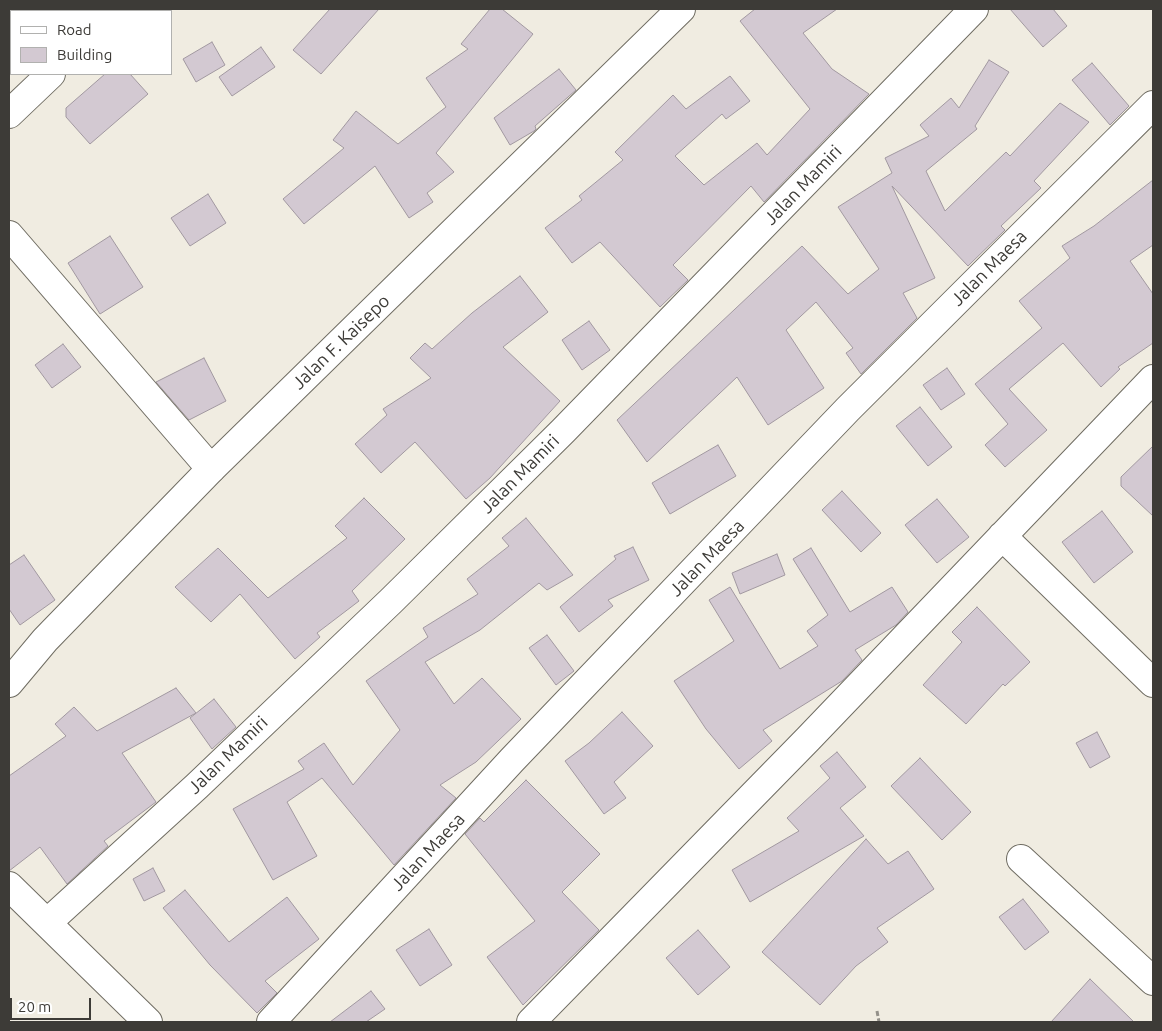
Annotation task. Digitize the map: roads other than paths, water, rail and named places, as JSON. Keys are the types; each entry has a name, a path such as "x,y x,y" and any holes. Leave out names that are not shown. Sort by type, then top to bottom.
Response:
{"street":[{"name":"Jalan F. Kaisepo","path":"9,683 45,640 211,469 681,9"},
{"name":"Jalan Mamiri","path":"48,922 197,786 398,594 563,431 974,9"},
{"path":"9,114 50,75"},
{"name":"Jalan Maesa","path":"271,1022 512,760 704,562 848,409 1153,105"},
{"path":"9,235 211,469"},
{"path":"530,1022 1153,380"},
{"path":"1002,536 1153,683"},
{"path":"1022,859 1153,981"},
{"path":"9,886 48,922 148,1022"}]}
